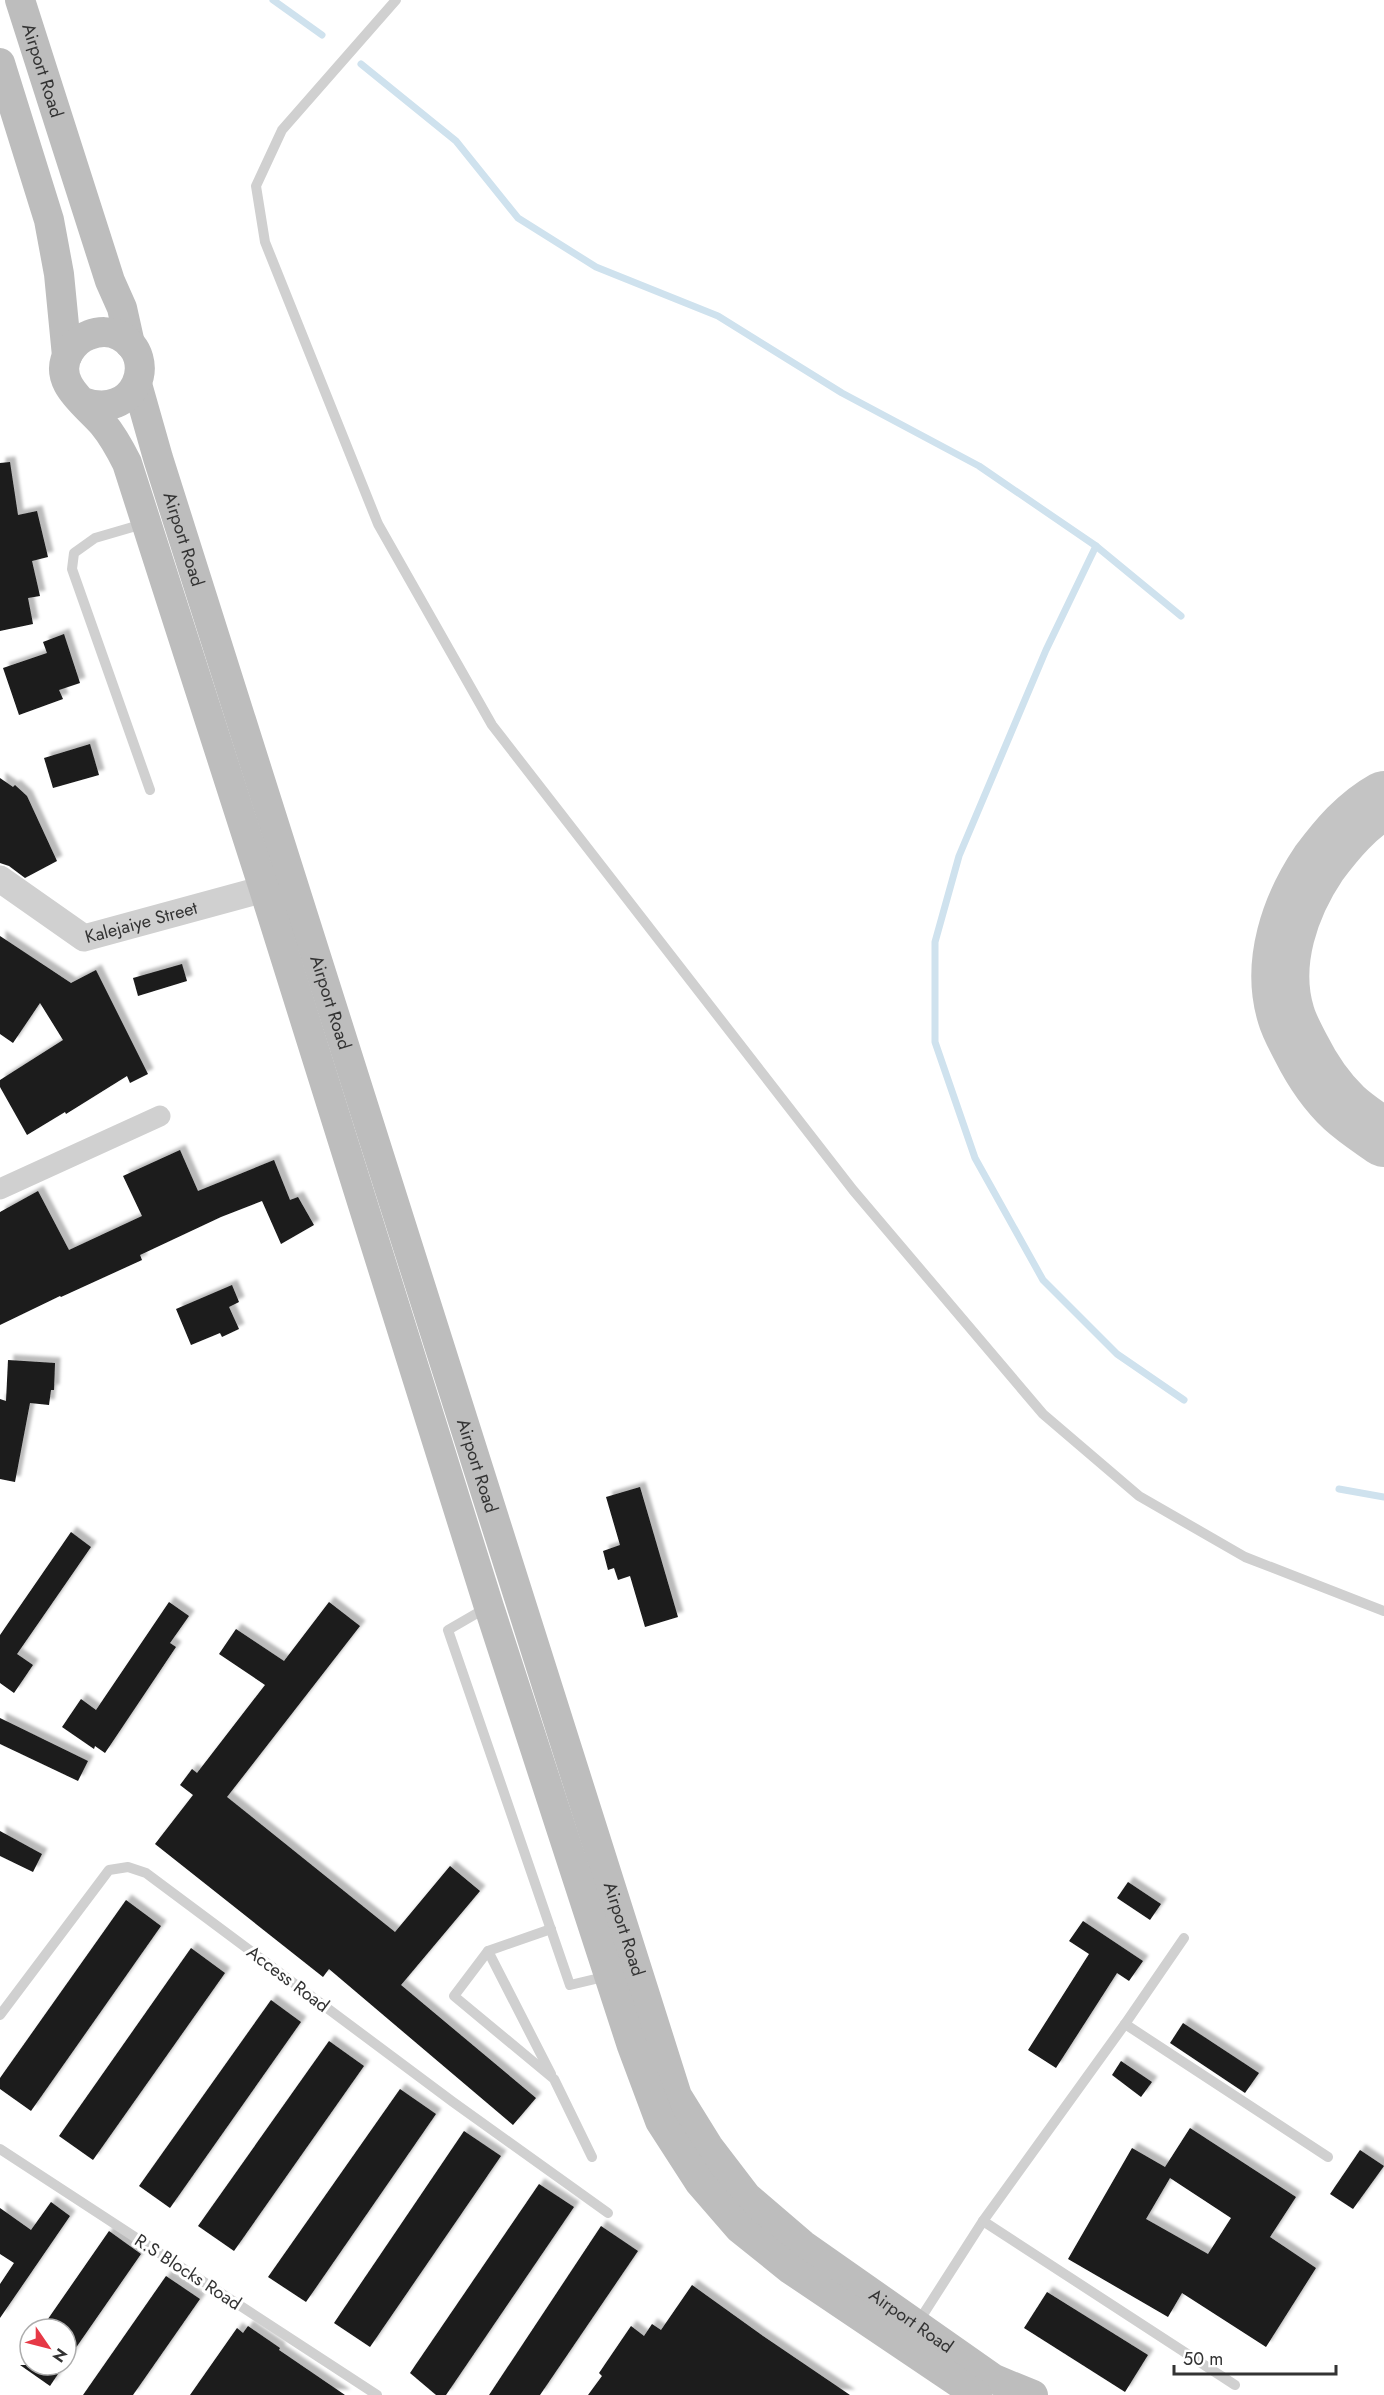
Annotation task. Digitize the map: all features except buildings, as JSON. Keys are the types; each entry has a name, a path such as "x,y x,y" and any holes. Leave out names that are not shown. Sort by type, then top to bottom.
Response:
{"main road":[{"name":"Airport Road","path":"20,0 110,281 122,308 130,344"},
{"path":"0,63 49,220 59,274 67,356 64,369 66,382 72,394 95,407 108,407 120,403 130,395 137,384 140,370 137,356 130,344 114,334 95,333 83,337 67,356"},
{"name":"Airport Road","path":"137,384 158,458 678,2096 708,2146 747,2197 803,2245 994,2379 1033,2395"},
{"name":"Airport Road","path":"83,402 103,425 127,463 264,888 489,1606 660,2121 699,2183 739,2228 790,2269 977,2395"}],"street":[{"name":"Kalejaiye Street","path":"0,879 84,938 264,888"},
{"path":"0,1189 159,1116"}],"lane":[{"path":"396,0 282,130 256,186 265,242 378,524 492,725 853,1190 1043,1414 1138,1496 1148,1502 1245,1557 1384,1611"},
{"path":"146,523 95,538 74,553 72,569 150,790"},
{"path":"489,1606 448,1630 570,1985 610,1976"},
{"name":"Access Road","path":"0,2015 109,1870 128,1867 146,1873 453,2102 608,2213"},
{"path":"551,1929 488,1951 454,1996 554,2079"},
{"path":"917,2324 983,2221 1184,1938"},
{"path":"488,1951 592,2157"},
{"path":"1125,2024 1328,2157"},
{"name":"R.S Blocks Road","path":"0,2150 377,2395"},
{"path":"983,2221 1236,2385"}],"waterway":[{"path":"273,0 322,35"},
{"path":"361,64 456,141 518,218 596,267 718,316 842,393 979,466 1096,546 1181,616"},
{"path":"1096,546 1046,650 959,856 935,942 935,1042 975,1158 1043,1280 1117,1354 1184,1400"},
{"path":"1339,1489 1384,1497"}],"taxiway":[{"path":"1384,800 1348,828 1319,863 1299,898 1292,916 1282,955 1280,975 1287,1019 1315,1072 1331,1095 1344,1108 1384,1138"}]}
